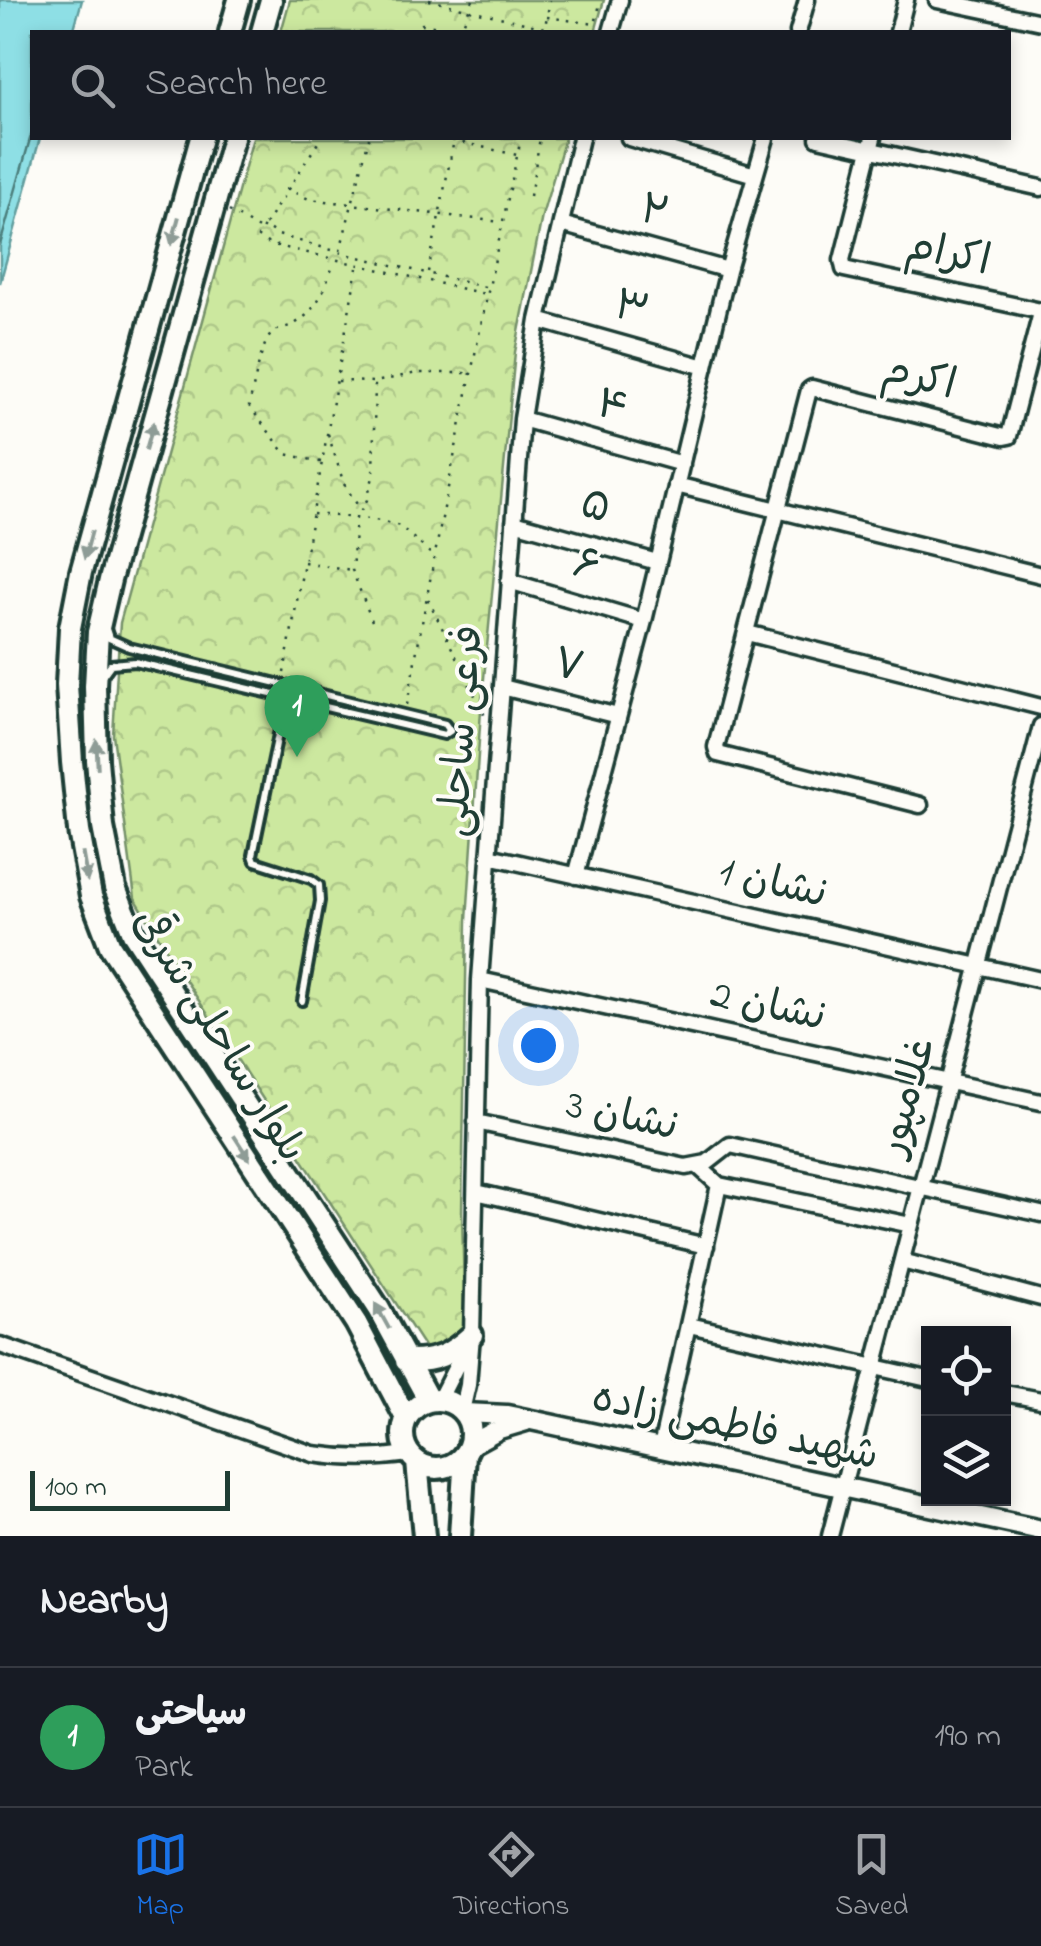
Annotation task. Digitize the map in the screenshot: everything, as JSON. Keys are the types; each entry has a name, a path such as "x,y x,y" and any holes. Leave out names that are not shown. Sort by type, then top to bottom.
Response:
{"main road":[{"path":"230,30 238,0"},
{"path":"263,30 272,0"},
{"name":"بلوار ساحلی شرقی","path":"199,140 80,572 70,628 68,686 79,830 91,896 110,946 356,1323 406,1418"},
{"name":"بلوار ساحلی شرقی","path":"232,140 102,619 95,686 104,827 115,888 132,933 379,1309 406,1360 434,1400"},
{"path":"406,1360 425,1362 441,1357 472,1336"},
{"path":"424,1536 413,1458 404,1443 403,1430 412,1410 434,1400 456,1405 470,1423 460,1536"},
{"path":"413,1458 427,1467 438,1468 458,1462 467,1450"}],"street":[{"path":"612,30 620,0"},
{"path":"799,30 807,0"},
{"path":"898,30 906,0"},
{"path":"936,0 1041,22"},
{"name":"فرعی ساحلی","path":"463,1412 472,1336 480,980 522,419 538,320 581,140"},
{"path":"636,140 755,175"},
{"path":"576,876 644,621 728,270 765,140"},
{"path":"839,140 871,143 1041,188"},
{"name":"اکرام","path":"871,143 844,269 1041,312"},
{"name":"۲","path":"561,224 728,270"},
{"path":"1033,375 1041,312"},
{"name":"۳","path":"538,320 705,367"},
{"name":"اکرم","path":"778,510 807,394 812,388 1008,436 1033,375"},
{"name":"۴","path":"522,419 682,464"},
{"path":"676,485 1041,575"},
{"path":"778,510 716,746 718,754 920,805"},
{"name":"۵","path":"514,522 657,562"},
{"name":"۶","path":"510,581 644,621"},
{"path":"747,633 1041,707"},
{"name":"۷","path":"502,687 618,716"},
{"name":"غلامپور","path":"830,1536 1041,726"},
{"name":"نشان 1","path":"489,856 1041,980"},
{"name":"نشان 2","path":"480,980 1041,1102"},
{"name":"نشان 3","path":"476,1122 686,1167 707,1163 730,1145 1041,1214"},
{"path":"698,1166 719,1185 911,1225"},
{"path":"661,1447 719,1185"},
{"path":"476,1192 706,1246"},
{"path":"902,1261 1041,1298"},
{"path":"688,1325 921,1377"},
{"name":"فرعی ساحلی","path":"434,1400 472,1336"},
{"path":"0,1345 313,1454 413,1458"},
{"path":"1011,1394 1041,1400"},
{"name":"شهید فاطمی زاده","path":"463,1412 507,1415 1041,1530"},
{"name":"شهید فاطمی زاده","path":"467,1450 500,1429 531,1420"}],"lane":[{"path":"95,686 111,664 135,662 444,735 450,730 445,724 125,645 109,638 102,619"},
{"path":"124,663 125,645"},
{"path":"285,686 254,855 255,861 312,879 318,885 320,901 302,1000"}],"path":[{"path":"429,0 544,30 550,0"},
{"path":"462,30 473,0"},
{"path":"547,17 595,24 600,0"},
{"path":"416,30 422,24 451,30"},
{"path":"320,140 258,236 268,244 334,261 486,294"},
{"path":"340,252 368,140"},
{"path":"428,274 454,140 517,155"},
{"path":"405,715 433,556 521,140"},
{"path":"530,196 540,140"},
{"path":"286,188 310,199 502,222"},
{"path":"215,202 278,235 488,288"},
{"path":"322,462 286,454 249,406 266,340 275,331 296,324 311,310 325,290 334,261"},
{"path":"285,686 357,265"},
{"path":"336,382 375,382 417,373 470,373"},
{"path":"372,621 352,570 356,518 368,500 374,477 375,382"},
{"path":"327,432 344,484 361,510"},
{"path":"313,514 400,526 433,556"},
{"path":"304,562 352,570"},
{"path":"426,596 498,742"}],"green space":[{"path":"290,0 604,0 596,30 282,30"},
{"path":"252,140 564,140 542,216 515,352 481,710 467,920 462,1212 465,1338 427,1351 135,898 113,735 120,623"}],"water":[{"path":"0,0 82,0 74,30 30,30 30,140 39,140 0,283"}],"place":[{"name":"سیاحتی","path":"297,757"}]}
